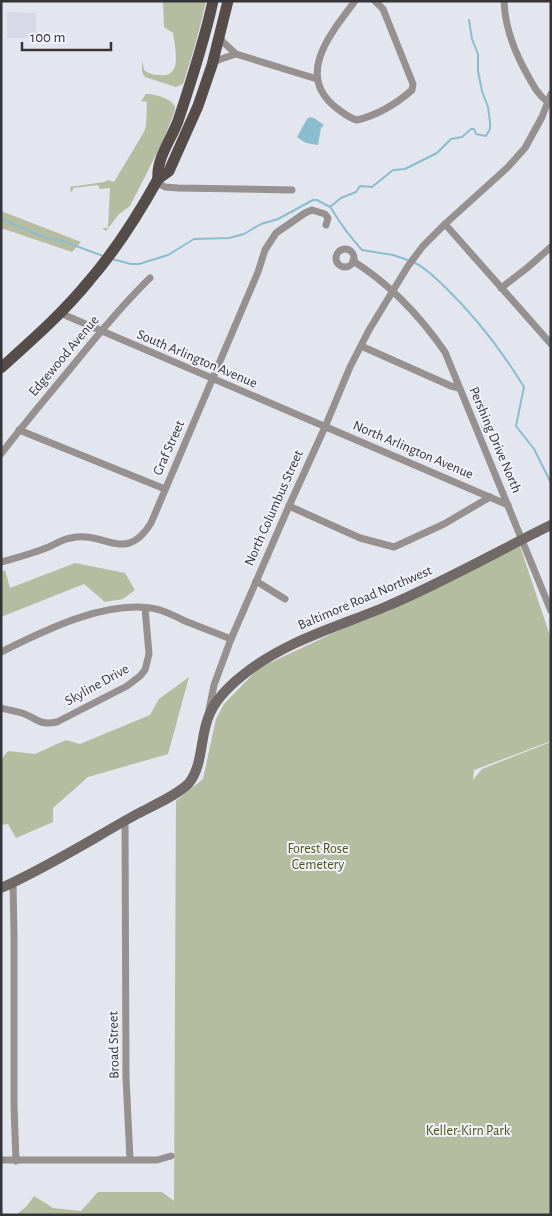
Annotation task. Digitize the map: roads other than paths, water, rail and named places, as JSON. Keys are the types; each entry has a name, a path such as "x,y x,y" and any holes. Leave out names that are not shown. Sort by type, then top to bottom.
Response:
{"main road":[{"path":"157,180 158,165 179,117 205,36 212,1"},
{"path":"1,368 60,313 97,272 115,248 157,180 169,171 198,106 212,64 228,1"},
{"name":"Baltimore Road Northwest","path":"208,719 217,701 235,681 264,660 311,636 386,607 551,524"},
{"name":"North Columbus Street","path":"1,888 125,821 188,784 196,769 208,719"}],"street":[{"path":"355,1 326,41 320,59 317,79 322,94 328,101 337,109 357,120 374,116 383,111 412,90 413,84 383,9 375,1"},
{"path":"504,1 507,24 514,50 536,91 542,98 550,98"},
{"path":"219,36 236,54 317,79"},
{"path":"212,64 236,54"},
{"name":"North Columbus Street","path":"208,719 214,685 231,639 350,367 361,346 412,261 445,224 519,155 534,133 550,98"},
{"path":"157,180 165,187 178,188 292,190"},
{"name":"Graf Street","path":"1,562 32,553 73,537 91,538 116,545 133,542 146,530 258,272 265,250 276,233 305,212 312,210 328,216 326,225"},
{"path":"445,224 551,344"},
{"path":"501,288 528,268 551,247"},
{"name":"Pershing Drive North","path":"353,261 388,285 424,324 445,352 551,611"},
{"name":"Edgewood Avenue","path":"1,454 100,332 150,278"},
{"name":"South Arlington Avenue","path":"60,313 100,332 325,427"},
{"path":"361,346 459,388"},
{"name":"North Arlington Avenue","path":"325,427 508,505"},
{"path":"19,430 165,489"},
{"path":"289,506 360,538 394,547 444,524 490,497"},
{"path":"256,581 285,599"},
{"path":"1,652 74,619 125,608 145,608 168,613 231,639"},
{"name":"Skyline Drive","path":"1,708 21,713 38,722 57,722 134,682 145,670 149,654 145,608"},
{"name":"Broad Street","path":"125,821 126,1078 130,1160"},
{"path":"13,883 16,1160"},
{"path":"1,1160 157,1160 171,1156"}],"water":[{"path":"310,117 324,125 321,128 318,145 306,143 297,137"}],"waterway":[{"path":"112,259 139,264 168,255 194,239 229,238 244,234 261,224 278,219 313,200 317,200 330,207 341,198 356,192 360,186 372,187 393,170 405,169 437,153 451,139 462,137 471,129 474,129 476,134 486,136 490,129 488,107 482,91 478,71 478,54 472,39 469,20"},
{"path":"331,208 345,230 362,250 393,255 408,260"},
{"path":"1,219 49,239 60,240 103,256"},
{"path":"413,262 421,266 443,285 477,321 497,346 524,387 516,426 534,449 551,483"}],"park label":[{"name":"Forest Rose Cemetery","path":"318,858"},
{"name":"Keller-Kirn Park","path":"468,1131"}]}
